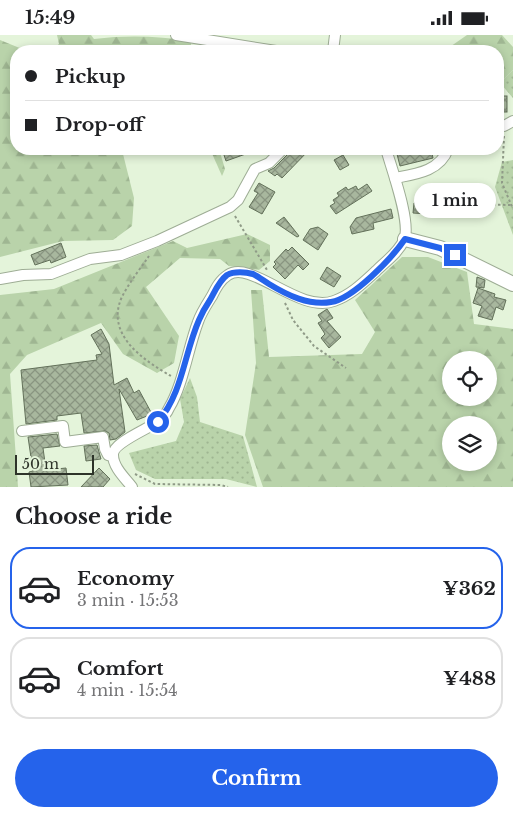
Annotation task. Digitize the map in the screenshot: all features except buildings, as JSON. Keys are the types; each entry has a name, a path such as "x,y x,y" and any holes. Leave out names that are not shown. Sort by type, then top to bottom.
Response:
{"street":[{"path":"176,35 238,45"},
{"path":"0,279 23,275 51,275 90,259 121,255 157,241 230,207 238,200 255,169 269,163 276,155"},
{"path":"132,487 116,467 113,451 121,443 158,422 169,409 180,381 198,321 220,282 229,274 238,272 253,274 278,289 302,299 314,302 332,302 353,292 395,253 405,239 406,227 388,155"},
{"path":"395,178 424,172 439,163 444,155"},
{"path":"405,239 440,248 513,285"},
{"path":"22,431 63,426 65,442 103,437 108,455 113,456"}],"path":[{"path":"504,144 505,125"},
{"path":"503,155 502,183 513,209"},
{"path":"448,204 512,205"},
{"path":"157,241 121,299 118,316 121,331 128,344 148,363 180,381"},
{"path":"134,473 155,484 221,485 228,487"}],"green space":[{"path":"57,35 91,35 94,39 155,37 191,41 191,45 58,45"},
{"path":"467,35 502,35 513,47 513,70 504,79 504,45 453,45"},
{"path":"0,40 12,45 10,45 10,155 123,155 134,198 132,226 113,240 63,241 0,257"},
{"path":"513,70 513,98 504,88 504,79"},
{"path":"213,155 221,155 225,169 222,176"},
{"path":"513,160 513,235 495,187 502,162"},
{"path":"247,234 270,245 270,261 259,270 229,266 220,259 180,258 146,287 179,336 174,363 157,373 123,354 101,323 27,355 10,374 18,487 0,487 0,295 54,289 173,241 187,248"},
{"path":"402,257 428,257 467,272 474,324 513,329 513,487 263,487 245,435 256,363 251,290 262,290 269,357 362,354 375,332 355,300"},
{"path":"190,378 197,397 200,422 243,436 257,487 226,479 155,479 136,470 129,453 176,441 184,422 180,399"}],"route":[{"path":"158,422 169,409 180,381 198,321 220,282 229,274 238,272 253,274 278,289 302,299 314,302 332,302 353,292 395,253 405,239 440,248 455,255"}]}
